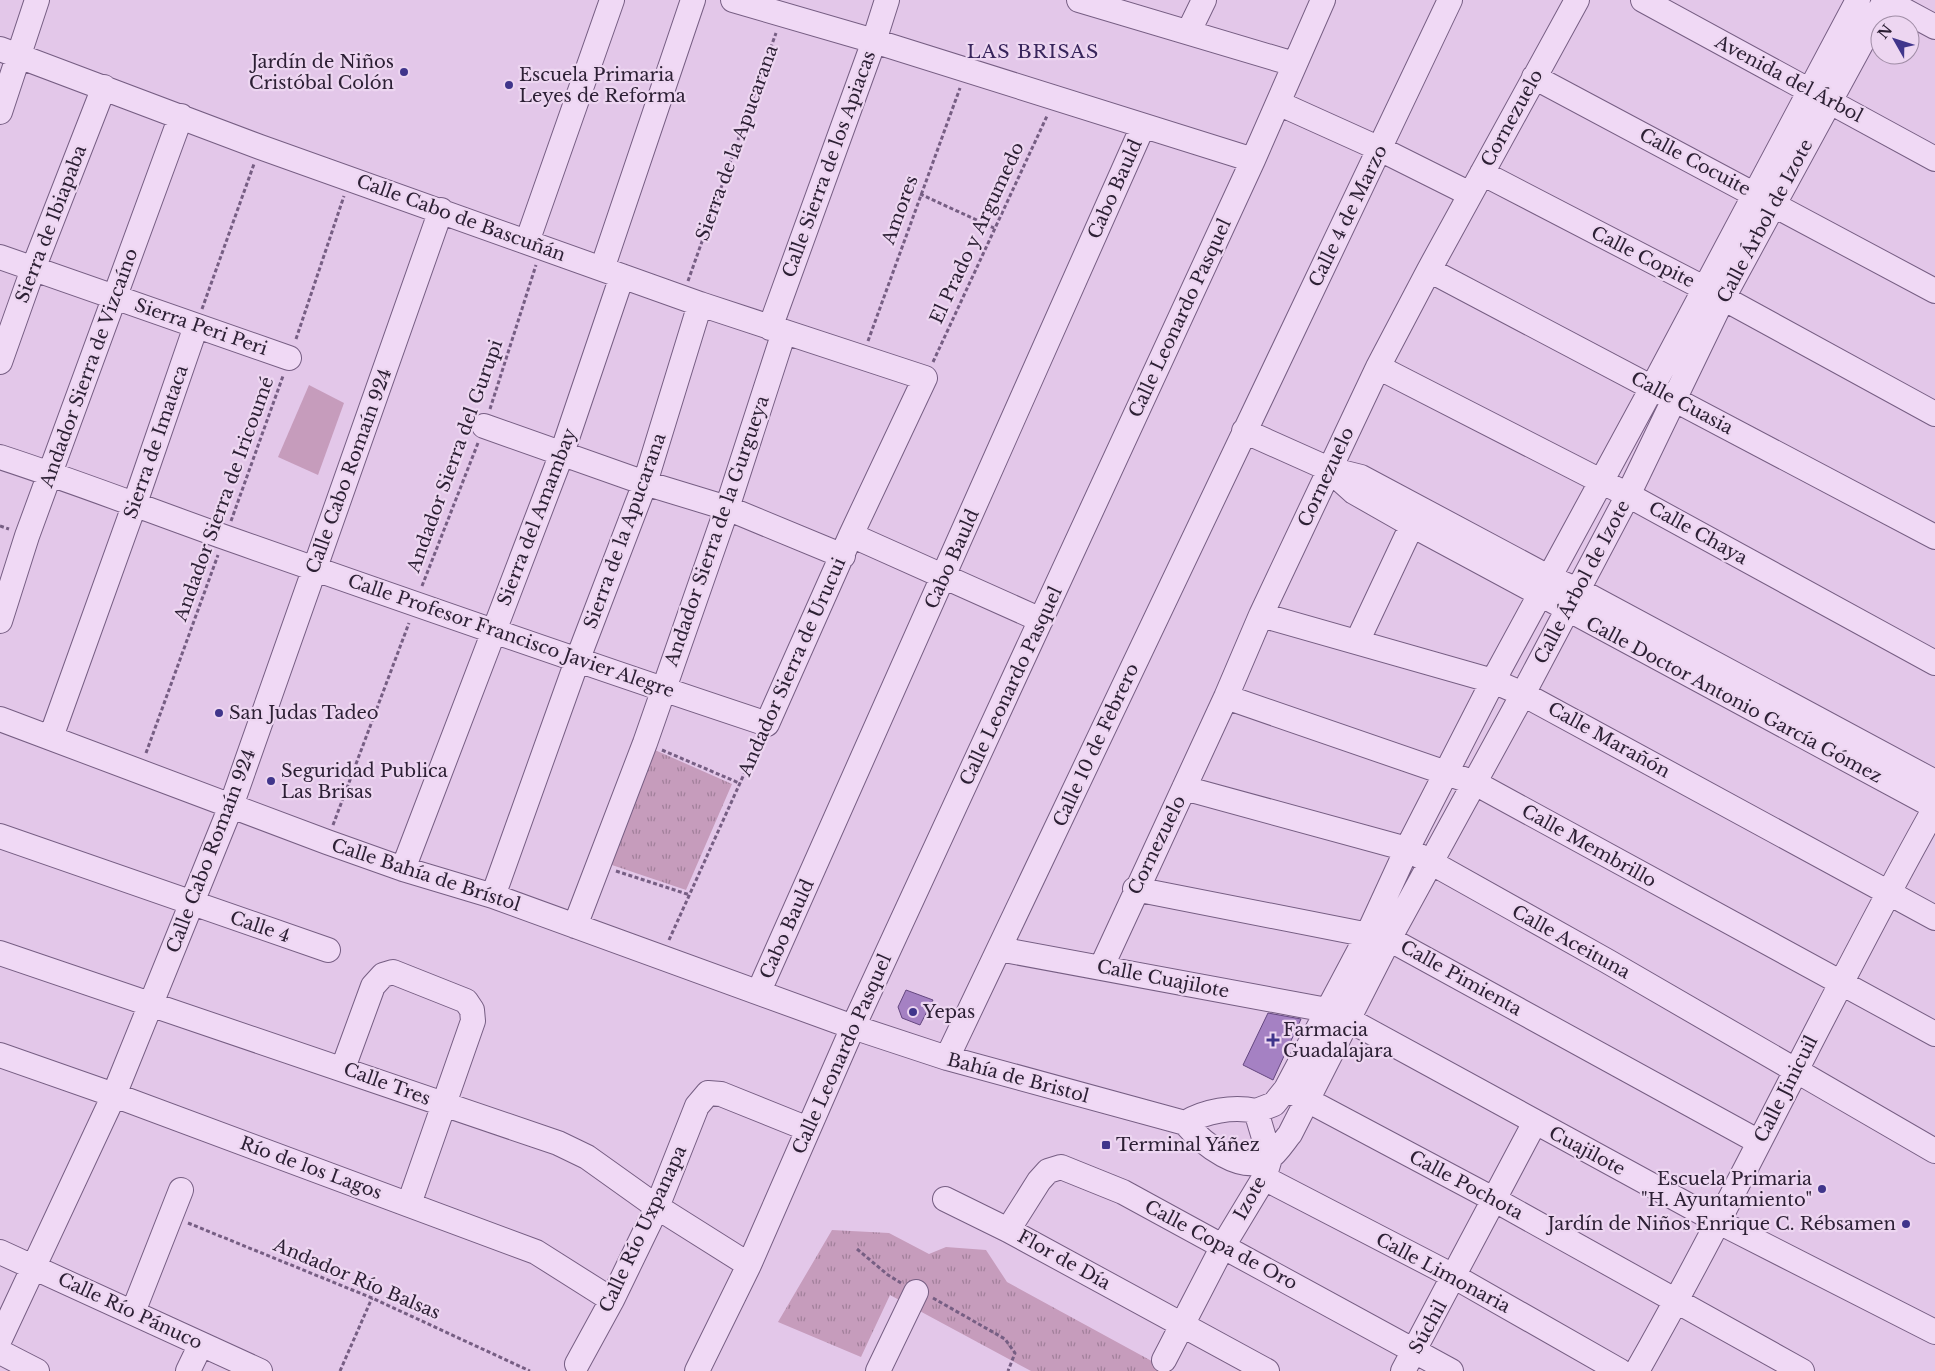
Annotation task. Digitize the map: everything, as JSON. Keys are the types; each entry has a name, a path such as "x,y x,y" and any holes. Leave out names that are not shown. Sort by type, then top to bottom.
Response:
{"street":[{"path":"0,112 10,52 37,0"},
{"path":"534,244 612,0"},
{"name":"Sierra del Amambay","path":"403,869 562,453 612,272 693,0"},
{"path":"733,0 874,41 966,72 1252,160"},
{"name":"Calle Sierra de los Apiacas","path":"777,330 887,0"},
{"path":"1079,0 1189,31 1294,64"},
{"path":"1189,31 1204,0"},
{"name":"Calle Leonardo Pasquel","path":"697,1371 749,1265 853,1026 1252,160 1323,0"},
{"name":"Calle 4 de Marzo","path":"1244,431 1450,0"},
{"name":"Cornezuelo","path":"1101,968 1226,697 1261,615 1378,367 1470,194 1577,0"},
{"name":"Avenida del Árbol","path":"1643,0 1935,159"},
{"name":"Calle Árbol de Izote","path":"1267,1168 1290,1134 1349,1020 1407,849 1445,773 1652,388 1714,294 1819,96 1858,0"},
{"path":"1885,0 1935,27"},
{"name":"Calle Árbol de Izote","path":"1819,96 1885,0"},
{"name":"Calle Cabo de Bascuñán","path":"10,52 260,147 442,210 691,301 925,378"},
{"name":"Calle Cocuite","path":"1534,77 1935,291"},
{"name":"Sierra de Ibiapaba","path":"0,362 33,269 104,87"},
{"path":"1278,103 1380,149 1470,194"},
{"name":"Andador Sierra de Vizcaíno","path":"0,621 27,536 181,116"},
{"name":"Cabo Bauld","path":"759,991 1143,126"},
{"name":"Calle Copite","path":"1482,173 1714,294 1935,414"},
{"name":"Calle Cabo Romaín 924","path":"0,1339 32,1266 114,1095 231,806 442,210"},
{"name":"Sierra Peri Peri","path":"0,257 289,358"},
{"name":"Calle Cuasia","path":"1429,270 1935,537"},
{"name":"Calle Árbol de Izote","path":"1256,1111 1274,1104 1286,1089 1327,1010 1430,864 1475,784 1628,495 1675,400 1714,294"},
{"name":"Sierra de la Apucarana","path":"493,896 577,661 645,483 691,301"},
{"name":"Sierra de Imataca","path":"51,737 196,326"},
{"name":"Andador Sierra de la Gurgueya","path":"575,926 645,743 727,508 777,330"},
{"name":"Calle Chaya","path":"1378,367 1600,483 1628,495 1935,663"},
{"name":"Andador Sierra de Urucui","path":"767,724 847,545 925,378"},
{"path":"484,426 645,483 945,575 1041,620"},
{"name":"Calle Doctor Antonio García Gómez","path":"1244,431 1329,469 1361,477 1545,587 1567,610 1935,808"},
{"name":"Calle 10 de Febrero","path":"947,1058 1244,431"},
{"name":"Calle Profesor Francisco Javier Alegre","path":"0,457 135,503 225,537 577,661 767,724"},
{"name":"Calle Doctor Antonio García Gómez","path":"1329,469 1354,492 1412,525 1545,587 1578,590 1935,782"},
{"path":"1357,642 1412,525"},
{"name":"Calle Marañón","path":"1261,615 1493,681 1524,694 1935,918"},
{"name":"Calle Membrillo","path":"1226,697 1475,784 1935,1034"},
{"name":"Calle Bahía de Brístol","path":"0,719 140,770 327,842 403,869 493,896 853,1026"},
{"name":"Calle Aceituna","path":"1184,788 1407,849 1430,864 1607,961 1935,1151"},
{"name":"Calle Jinicuil","path":"1638,1371 1676,1302 1888,892 1935,808"},
{"name":"Calle 4","path":"0,836 328,950"},
{"name":"Calle Pimienta","path":"1136,890 1378,937 1759,1142"},
{"name":"Calle Cuajilote","path":"999,949 1327,1010"},
{"name":"Calle Tres","path":"0,952 558,1143 587,1157 657,1207 749,1265"},
{"path":"342,1068 373,986 383,975 393,972 466,1001 472,1010 473,1021 409,1204"},
{"name":"Cuajilote","path":"1349,1020 1717,1221 1935,1332"},
{"name":"Bahía de Bristol","path":"853,1026 947,1058 1185,1123 1195,1134 1228,1159 1257,1163 1267,1168"},
{"name":"Río de los Lagos","path":"0,1056 114,1095 536,1252 612,1300"},
{"name":"Calle Pochota","path":"1286,1089 1495,1200 1802,1371"},
{"name":"Calle Río Uxpanapa","path":"577,1364 612,1300 657,1207 697,1106 708,1093 721,1094 808,1129"},
{"path":"1185,1123 1197,1115 1229,1109 1244,1108 1256,1111"},
{"name":"Izote","path":"1164,1360 1223,1246 1267,1168 1256,1111"},
{"name":"Súchil","path":"1403,1371 1535,1122"},
{"name":"Calle Copa de Oro","path":"1008,1230 1039,1181 1048,1171 1061,1167 1110,1186 1450,1371"},
{"name":"Calle Limonaria","path":"1267,1168 1620,1371"},
{"path":"133,1312 181,1190"},
{"name":"Flor de Día","path":"945,1199 1008,1230 1267,1371"},
{"name":"Calle Río Pánuco","path":"0,1252 260,1371"},
{"path":"878,1371 916,1292"},
{"path":"188,1371 201,1344"},
{"path":"0,1352 37,1371"}],"path":[{"name":"Sierra de la Apucarana","path":"691,301 782,15"},
{"name":"Amores","path":"862,358 920,194 966,72"},
{"name":"El Prado y Argumedo","path":"925,378 1054,99"},
{"path":"196,326 260,147"},
{"name":"Andador Sierra de Iricoumé","path":"140,770 289,358 350,179"},
{"path":"920,194 994,228"},
{"name":"Andador Sierra del Gurupi","path":"327,842 484,426 534,244"},
{"name":"Andador Sierra de Urucui","path":"662,957 767,724"},
{"path":"645,743 740,783"},
{"path":"598,865 690,895"},
{"name":"Andador Río Balsas","path":"171,1216 372,1298 530,1371"},
{"path":"857,1249 888,1275 916,1292 940,1300 1005,1339 1015,1353 1008,1371"},
{"path":"340,1371 372,1298"}],"green space":[{"path":"309,385 344,403 318,475 278,457"},
{"path":"648,747 732,784 686,890 603,862"},
{"path":"832,1230 889,1233 929,1254 946,1247 986,1250 1007,1282 1170,1371 1031,1371 890,1295 861,1357 778,1322"}],"building":[{"name":"Yepas","path":"906,990 933,1000 920,1025 902,1018 898,1007"},
{"name":"Farmacia Guadalajara","path":"1268,1013 1301,1019 1273,1080 1243,1065"}],"place":[{"name":"Jardín de Niños Cristóbal Colón","path":"404,72"},
{"name":"Escuela Primaria Leyes de Reforma","path":"509,85"},
{"name":"San Judas Tadeo","path":"219,713"},
{"name":"Seguridad Publica Las Brisas","path":"271,781"},
{"name":"Yepas","path":"913,1012"},
{"name":"Farmacia Guadalajara","path":"1273,1040"},
{"name":"Terminal Yáñez","path":"1106,1145"},
{"name":"Escuela Primaria \"H. Ayuntamiento\"","path":"1822,1189"},
{"name":"Jardín de Niños Enrique C. Rébsamen","path":"1906,1224"}],"district":[{"name":"LAS BRISAS","path":"1033,51"}]}
